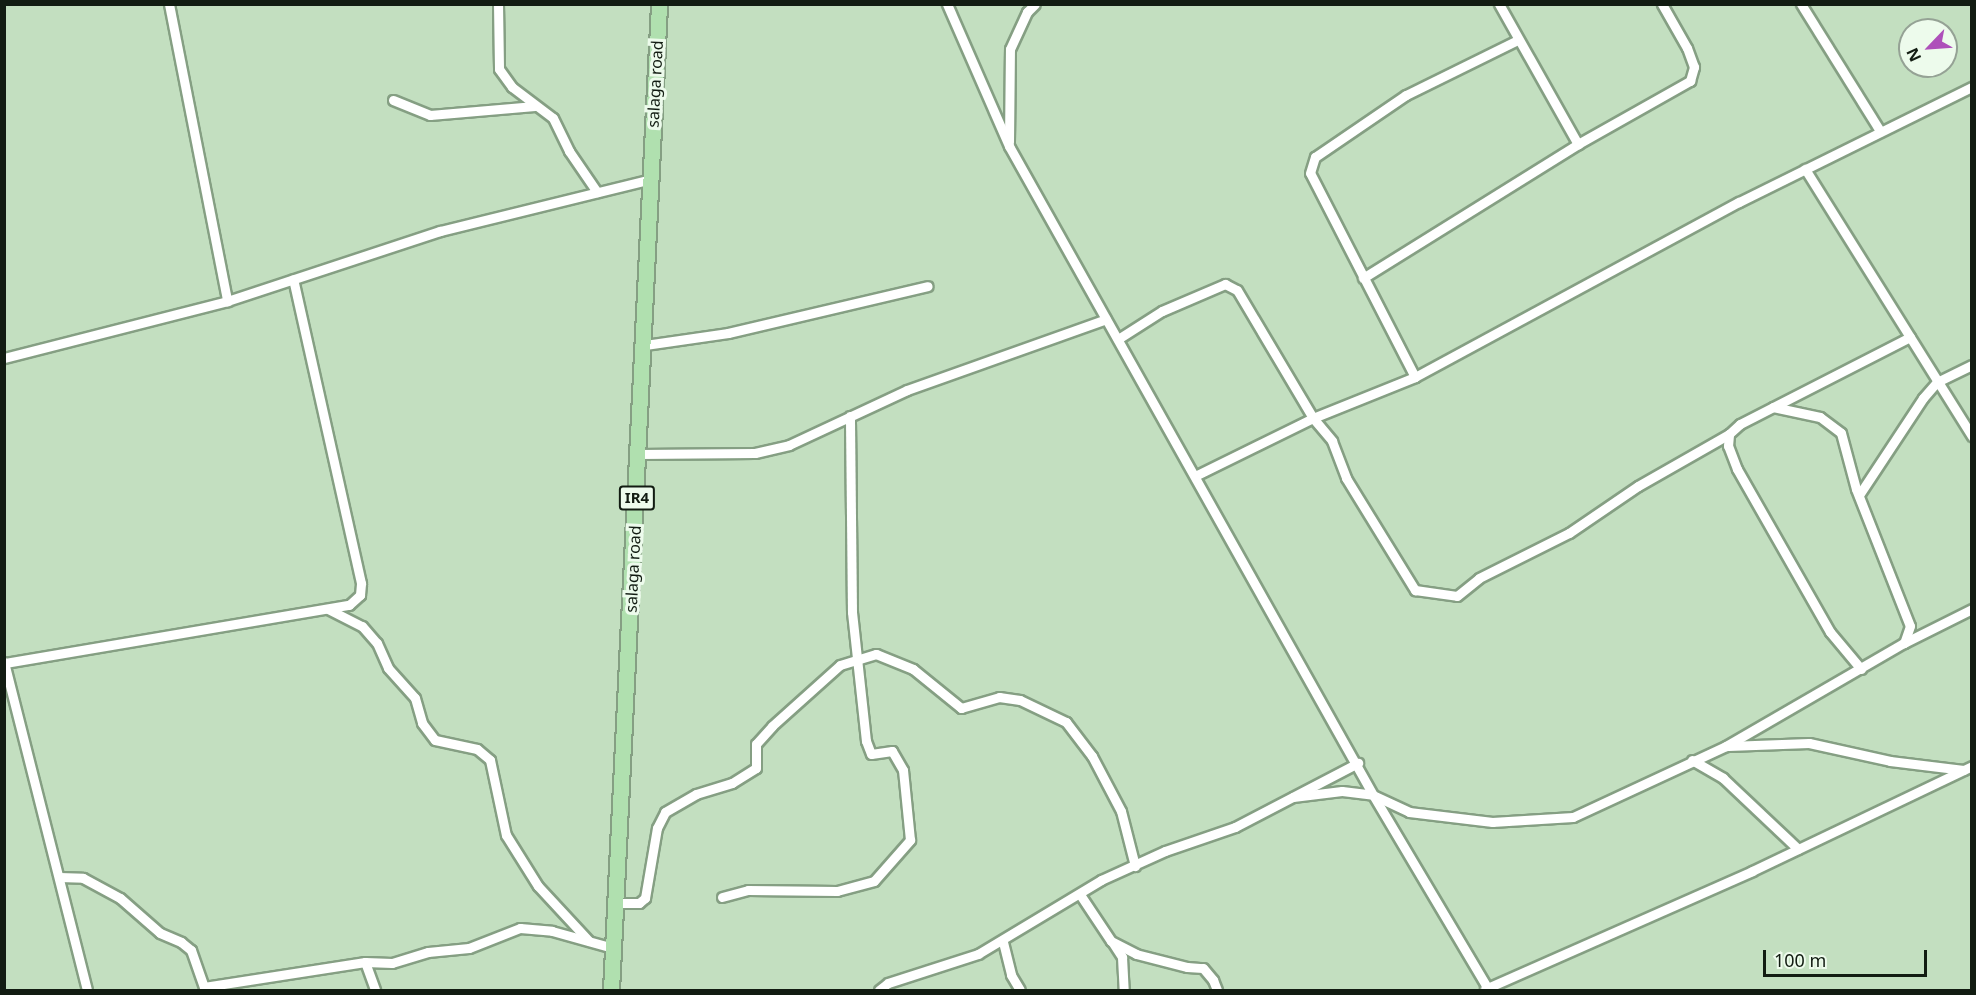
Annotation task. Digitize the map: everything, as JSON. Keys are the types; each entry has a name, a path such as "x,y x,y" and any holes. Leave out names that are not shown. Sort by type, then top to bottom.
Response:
{"main road":[{"name":"salaga road","path":"611,990 645,345 659,4"}],"street":[{"path":"169,4 227,301"},
{"path":"498,4 499,69 512,87 553,118 568,151 597,192"},
{"path":"947,4 1009,146 1358,763 1373,795 1487,990 1798,849 1967,768"},
{"path":"1009,146 1010,49 1026,12 1035,4"},
{"path":"1499,4 1578,144"},
{"path":"1363,278 1578,144 1690,81 1694,67 1687,48 1662,4"},
{"path":"1801,4 1880,131"},
{"path":"1415,376 1310,173 1315,157 1406,95 1518,40"},
{"path":"1196,476 1313,418 1415,376 1804,169 1971,87"},
{"path":"393,100 430,115 535,106"},
{"path":"1804,169 1971,436"},
{"path":"4,358 227,301 440,231 651,179"},
{"path":"87,990 5,663 349,605 360,595 361,583 293,280"},
{"path":"1118,339 1162,311 1225,284 1237,290 1313,418 1332,441 1346,478 1415,590 1457,596 1479,578 1569,533 1638,486 1773,407 1910,337"},
{"path":"645,345 728,333 928,286"},
{"path":"639,454 755,453 789,445 907,390 1106,319"},
{"path":"1858,495 1878,461 1937,382 1971,365"},
{"path":"1773,407 1820,417 1841,433 1858,495 1910,626 1904,643"},
{"path":"722,897 748,890 837,891 874,881 910,840 903,770 892,751 871,754 855,659 850,416"},
{"path":"1729,434 1728,446 1737,469 1830,632 1861,669"},
{"path":"326,609 362,626 377,643 388,668 415,698 422,723 435,740 477,749 490,760 506,835 538,886 589,941"},
{"path":"1293,797 1342,791 1373,795 1409,812 1492,822 1573,817 1726,746 1904,643 1971,609"},
{"path":"615,903 639,903 645,898 657,828 665,812 696,794 732,783 756,768 756,744 828,674 855,659 876,654 896,659 961,708 999,697 1020,700 1065,722 1092,756 1121,811 1136,866"},
{"path":"1726,746 1809,743 1890,761 1967,768"},
{"path":"1692,760 1723,778 1798,849"},
{"path":"879,990 888,983 943,968 1003,942 1081,896 1101,880 1136,866 1164,851 1235,827 1358,763"},
{"path":"58,877 83,878 120,898 160,933 181,942 191,950 205,989 365,962 392,963 428,952 469,948 520,928 552,931 613,948"},
{"path":"1081,896 1122,957 1124,990"},
{"path":"1112,941 1136,954 1187,968 1203,968 1214,980 1217,990"},
{"path":"1003,942 1011,975 1020,990"},
{"path":"365,962 375,990"}]}
